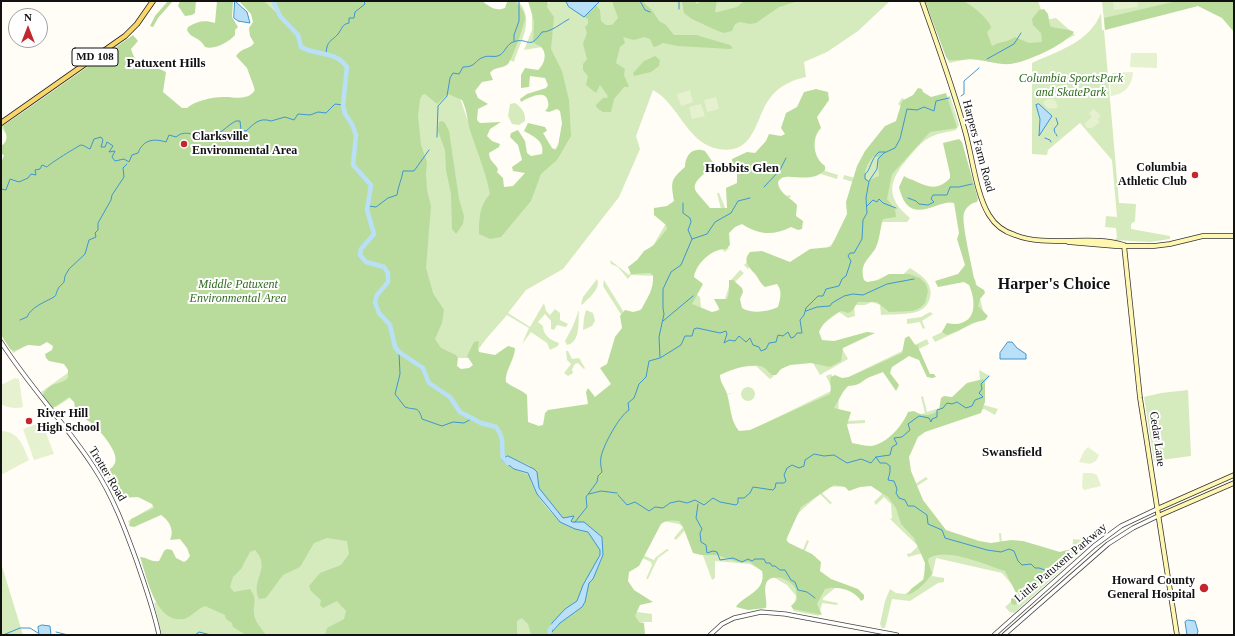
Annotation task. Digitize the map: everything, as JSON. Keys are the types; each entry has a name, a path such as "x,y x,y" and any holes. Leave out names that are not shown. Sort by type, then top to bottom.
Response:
{"main road":[{"name":"MD 108","path":"1,123 118,41 137,24 153,1"},
{"name":"Harpers Farm Road","path":"922,1 960,113 982,199 989,215 1000,227 1017,236 1066,241 1080,240 1116,242 1124,245 1154,246 1170,244 1203,236 1234,236"},
{"name":"Cedar Lane","path":"1124,245 1140,398 1177,635"},
{"name":"Little Patuxent Parkway","path":"1157,509 1234,475"},
{"name":"Little Patuxent Parkway","path":"1158,516 1234,483"}],"street":[{"name":"Trotter Road","path":"1,342 33,388 89,460 108,490 119,514 144,581 158,635"},
{"name":"Little Patuxent Parkway","path":"994,635 1094,546 1121,526 1157,509"},
{"name":"Little Patuxent Parkway","path":"1004,635 1108,544 1129,530 1158,516"},
{"path":"710,635 722,624 734,618 761,612 785,614 897,635"}],"green space":[{"path":"168,1 173,1 158,18 153,27 150,26 155,16"},
{"path":"180,1 196,1 195,13 185,16 178,6"},
{"path":"217,1 233,1 232,17 238,27 235,30 235,35 226,43 209,48 205,47 203,43 191,35 187,30 188,27 198,22 204,21 215,23"},
{"name":"Middle Patuxent Environmental Area","path":"239,1 264,1 278,14 278,7 275,1 482,1 492,8 498,9 505,8 507,2 516,2 521,7 525,18 521,34 512,56 508,64 504,67 494,69 490,73 493,80 482,82 475,91 478,98 488,104 478,109 477,120 480,123 501,122 490,129 487,136 492,141 500,144 499,147 489,153 489,156 498,169 497,172 503,178 504,187 513,186 525,173 513,171 512,167 522,160 518,145 510,137 511,133 518,130 525,141 527,153 531,156 542,154 542,146 538,140 524,131 528,123 545,127 547,131 543,133 552,148 556,150 558,146 562,123 560,111 557,109 549,112 545,111 548,108 548,102 547,98 544,96 536,95 521,102 520,99 527,94 546,88 548,85 545,78 530,76 529,87 521,88 521,75 525,68 538,70 542,65 545,56 541,47 533,42 534,21 528,1 548,1 547,7 554,17 551,49 562,71 569,100 571,136 557,160 541,174 531,201 501,237 490,239 479,234 482,208 490,194 462,100 448,94 437,104 425,94 422,95 420,99 418,116 421,145 427,162 427,190 431,206 426,268 433,293 444,310 442,323 435,339 441,348 456,355 458,358 457,366 461,369 469,368 473,365 467,356 474,342 479,341 479,352 495,355 508,346 515,348 506,382 527,395 528,422 539,426 543,425 545,413 548,410 588,404 586,392 588,388 595,397 611,384 600,368 607,364 615,337 622,328 620,316 625,310 633,312 641,310 650,294 653,280 653,275 650,273 631,274 628,267 637,260 644,251 654,245 667,229 666,225 654,215 654,208 667,206 674,201 672,185 674,178 685,167 686,159 690,153 696,150 705,151 714,164 697,181 695,189 698,194 710,208 727,208 726,188 737,183 737,172 732,167 732,159 747,152 755,153 766,141 769,134 781,136 785,134 781,128 786,113 797,107 804,92 816,89 828,92 829,100 817,117 821,128 815,142 816,153 818,158 825,166 825,170 819,175 812,177 786,177 778,181 782,192 797,205 796,216 803,221 802,229 798,230 791,227 778,232 766,233 748,228 742,224 735,227 729,233 730,245 726,249 716,251 706,257 695,272 694,277 703,284 692,304 712,312 720,310 714,299 727,299 729,292 729,280 733,280 742,288 743,292 740,299 742,308 755,312 769,310 778,307 780,290 777,284 765,287 762,284 747,264 746,261 750,252 762,251 790,262 810,249 831,247 847,214 846,202 857,166 865,151 885,126 896,121 902,101 913,95 918,88 922,89 923,92 931,97 946,93 957,128 930,132 892,174 887,199 895,209 896,217 883,219 876,247 866,262 863,270 864,280 867,282 879,280 889,274 909,274 920,278 926,284 928,291 925,303 920,308 912,311 889,312 877,302 858,302 852,311 848,313 841,311 834,315 825,322 819,332 822,340 834,341 867,332 875,333 843,348 841,361 830,367 811,363 790,365 781,369 776,375 772,375 765,368 750,366 734,369 720,375 721,380 727,394 732,418 736,427 739,431 750,430 830,394 831,377 835,375 842,378 849,377 902,353 905,338 909,336 916,346 919,344 918,347 930,374 934,374 936,377 927,377 919,360 909,356 892,367 890,373 899,385 896,391 883,372 867,378 859,384 848,386 834,408 851,412 847,425 852,443 871,446 877,445 893,434 902,423 908,412 914,411 924,415 933,414 939,410 941,398 944,396 952,397 967,383 983,379 985,382 985,402 981,413 925,432 918,437 909,457 911,471 923,500 946,530 979,541 991,543 1011,540 1023,541 1060,552 1071,549 1076,556 1014,605 1011,603 1011,599 1016,593 1005,571 967,558 946,555 937,555 929,558 928,561 932,573 925,583 907,595 911,589 924,579 925,563 914,538 901,524 896,508 888,497 871,486 860,487 849,491 845,487 834,485 801,507 786,540 789,543 812,554 821,562 820,571 831,579 858,589 864,595 864,599 861,601 855,594 845,589 825,589 817,604 822,615 793,609 791,606 797,600 796,589 789,582 781,578 773,578 766,584 766,608 748,610 736,607 758,589 763,578 762,571 750,562 738,562 717,555 701,555 693,553 683,527 679,521 672,520 661,524 639,566 629,572 628,581 634,590 653,602 640,605 635,616 639,622 644,623 645,635 531,635 528,624 522,618 517,621 517,635 325,635 327,628 344,619 346,611 337,601 323,608 320,605 321,600 311,591 309,586 320,573 341,565 349,554 347,541 327,538 314,543 300,567 283,575 266,598 259,599 257,592 262,563 255,550 250,552 241,569 233,577 230,587 234,592 250,589 255,599 255,619 266,635 246,635 233,627 232,623 226,619 225,615 205,606 184,619 174,619 166,614 159,607 149,587 140,557 153,561 159,561 164,551 167,549 172,550 176,558 184,562 190,556 187,548 180,539 170,540 172,533 170,526 161,515 134,527 129,526 131,519 154,508 152,504 138,497 119,498 115,496 107,482 109,470 115,464 116,458 106,439 91,423 76,413 74,402 69,397 53,408 42,397 48,388 68,378 68,370 64,364 49,361 46,358 45,354 52,350 53,346 47,342 40,346 28,345 14,351 10,349 1,335 1,163 4,155 1,154 1,146 6,140 6,132 3,126 133,35 138,41 131,49 134,56 140,63 166,72 163,92 182,108 187,108 199,101 213,98 240,98 248,96 255,90 247,68 236,56 238,53 250,47 254,43 250,36 249,28 253,22 251,14","holes":["874,156 878,157 879,176 867,181 865,171","508,456 529,465 537,472 539,488 563,518 565,519 574,516 570,521 585,524 602,537 602,559 593,579 589,583 585,602 582,607 560,623 553,632 565,609 577,601 583,585 600,555 600,550 588,532 567,526 551,513 533,488 529,475 514,469"]},
{"name":"Middle Patuxent Environmental Area","path":"249,1 447,1 483,41 510,1 518,1 526,16 526,23 523,38 514,62 504,57 459,95 486,174 510,199 528,183 544,165 569,125 548,46 524,50 532,30 532,16 551,1 890,1 858,31 827,52 804,62 806,77 786,84 777,90 765,106 753,133 747,141 740,146 731,149 719,149 708,146 691,132 670,104 653,90 636,136 640,149 619,197 563,269 526,290 508,313 530,327 544,303 546,311 550,315 555,309 560,313 560,320 568,324 566,327 557,325 554,330 551,329 551,321 545,314 538,322 543,326 544,332 548,337 559,343 558,346 550,350 547,343 531,332 522,344 529,328 507,315 472,358 441,358 510,422 575,437 620,372 627,324 603,286 604,280 628,319 645,306 659,276 631,275 628,279 618,267 611,264 610,260 629,275 654,244 687,187 700,206 722,213 717,193 719,193 726,210 788,159 838,175 837,179 792,165 775,186 773,199 790,195 791,197 775,202 716,235 729,248 725,252 712,240 681,282 700,297 701,308 714,316 725,299 731,280 740,270 744,273 733,284 742,319 770,325 786,303 776,263 756,260 748,269 744,265 753,256 801,265 831,245 849,220 860,184 843,179 844,175 862,180 866,165 906,111 898,104 902,98 919,107 950,96 959,125 956,130 935,135 926,140 918,146 902,165 894,181 892,188 893,196 896,203 910,218 907,222 881,222 875,250 861,261 853,283 864,286 887,275 900,277 910,268 924,278 929,286 930,296 927,304 921,310 903,314 881,315 880,305 872,302 865,305 854,305 855,316 848,318 839,312 821,326 813,339 841,347 848,359 820,375 813,363 796,360 778,366 773,377 770,379 756,366 729,367 715,370 722,395 736,392 722,396 733,439 833,390 826,376 831,374 836,383 927,339 929,344 839,388 838,427 848,421 865,420 865,423 848,424 845,426 850,445 883,449 909,418 925,413 921,397 923,396 927,412 949,405 980,381 979,370 990,376 983,385 984,405 998,409 995,415 984,409 912,435 901,470 912,486 926,477 928,479 914,488 946,534 1000,546 999,533 1001,533 1002,546 1061,554 1072,552 1073,539 1082,540 1088,545 1087,547 1014,613 1010,612 1005,607 1020,594 1002,573 936,558 932,576 944,578 944,582 938,583 910,601 892,599 885,628 882,628 880,624 885,601 890,589 896,593 905,594 922,583 928,558 923,553 908,557 907,554 911,553 918,546 890,519 892,518 891,504 884,497 876,505 874,502 882,494 873,485 827,487 821,492 832,503 830,504 820,494 796,516 787,538 788,547 802,552 807,540 809,541 804,553 816,557 820,576 842,588 835,588 823,598 823,600 838,603 837,605 822,603 819,616 793,611 796,596 787,585 750,564 715,561 715,578 712,580 695,534 688,527 676,540 674,538 683,527 679,524 663,521 655,528 643,555 654,560 667,549 669,550 658,558 648,579 646,579 652,565 651,562 642,558 635,559 624,584 637,612 652,614 652,622 638,622 631,635 162,635 154,603 199,588 196,556 160,509 130,526 128,521 157,504 82,390 56,407 49,402 41,392 72,370 48,333 13,353 1,334 21,156 1,127 122,48 184,116 254,96 258,12"},
{"path":"612,1 642,1 652,10 659,21 666,25 674,35 696,35 730,45 733,48 678,46 663,43 655,47 650,39 644,37 634,40 623,37 625,43 620,47 616,63 625,69 624,75 629,87 624,87 614,99 611,112 603,112 597,108 596,105 603,98 607,98 608,96 600,85 596,93 586,85 588,76 583,70 583,64 587,59 583,44 587,33 585,27 588,24 588,19 584,17 596,5 600,10 601,21 606,25 612,25 618,18"},
{"path":"671,1 694,1 697,4 701,1 717,1 715,12 718,12 737,7 744,1 798,1 779,7 756,23 750,24 740,22 735,24 732,31 724,33 692,19 684,13 682,2"},
{"path":"925,1 963,1 970,5 988,21 991,28 987,32 992,46 1015,37 1029,43 1042,42 1041,33 1033,25 1032,19 1039,10 1044,9 1048,14 1050,26 1074,32 1063,42 1045,52 1017,63 1001,64 973,59 948,60"},
{"path":"927,1 1038,1 1045,20 1056,18 1075,35 1023,60 1010,64 968,59 949,63"},
{"path":"1102,1 1205,1 1105,30"},
{"path":"1113,1 1137,1 1138,7 1114,10"},
{"path":"1177,1 1234,1 1234,32 1222,18 1198,6 1105,30 1104,18"},
{"name":"Columbia SportsPark and SkatePark","path":"1101,13 1102,30 1104,30 1119,203 1136,204 1135,221 1131,224 1131,229 1170,236 1170,239 1150,242 1114,240 1117,238 1116,228 1105,227 1106,216 1117,217 1112,160 1080,123 1048,150 1047,155 1032,154 1032,63 1062,50 1081,38 1096,23"},
{"path":"1131,53 1157,53 1157,68 1130,67"},
{"path":"655,56 660,60 659,66 651,72 634,76 633,73 644,61"},
{"path":"1133,72 1131,81 1127,88 1116,95 1111,96 1110,85 1112,73"},
{"path":"690,90 693,102 681,106 677,94"},
{"path":"716,97 719,109 707,112 704,100"},
{"path":"1048,99 1054,99 1058,107 1051,109 1047,107 1043,102"},
{"path":"515,103 521,108 525,115 525,121 519,125 512,124 508,116 510,104"},
{"path":"701,104 705,116 692,119 689,107"},
{"path":"1094,109 1101,116 1097,119 1100,122 1092,128 1087,128 1084,124 1092,117 1089,113"},
{"path":"442,121 445,123 449,131 459,199 464,216 463,224 456,234 452,229 451,194 446,170 445,150 438,131 439,122"},
{"path":"959,139 962,142 978,199 977,202 967,207 964,213 963,218 965,234 976,285 984,290 985,293 980,299 978,306 988,316 985,320 972,323 947,335 942,332 947,323 956,324 969,319 972,314 973,307 972,293 969,285 964,282 938,287 935,281 958,274 965,265 957,239 959,233 954,203 947,203 917,210 910,207 904,200 899,187 904,176 933,187 946,182 950,178 950,174 943,143"},
{"path":"597,279 598,282 596,289 581,305 583,297"},
{"path":"975,279 985,318 935,342 932,337 978,315 969,280"},
{"path":"579,310 577,336 575,340 567,345 565,341"},
{"path":"586,310 593,313 595,321 592,326 583,330 584,318"},
{"path":"930,312 933,314 922,321 925,328 923,329 920,322 907,324 907,319 921,317"},
{"path":"566,351 568,351 572,359 579,358 585,368 584,369 578,363 575,364 572,369 573,373 568,376 564,373 571,364 567,360"},
{"path":"15,378 19,379 23,407 20,408 9,407 1,404 1,385"},
{"path":"748,387 753,389 755,394 753,399 748,401 743,399 741,394 743,389"},
{"path":"1188,390 1191,456 1154,461 1144,397 1161,393"},
{"path":"42,422 54,454 34,460 23,429"},
{"path":"1,431 12,434 20,440 29,460 1,475"},
{"path":"1088,447 1099,455 1096,461 1090,464 1079,462 1084,451"},
{"path":"1083,473 1092,473 1097,475 1101,486 1084,490 1082,487"},
{"path":"1,563 23,635 1,635"}],"water":[{"path":"235,1 247,12 250,23 238,21 234,18"},
{"path":"566,1 600,1 584,17 569,7"},
{"path":"1039,104 1052,116 1039,136 1040,119 1036,105"},
{"path":"1008,342 1012,342 1017,348 1026,354 1026,359 1000,359 1000,353"},
{"path":"508,456 537,472 539,488 563,518 574,516 571,521 572,522 584,522 602,537 603,555 593,579 589,583 585,602 582,607 560,623 552,632 552,623 565,609 577,601 583,585 600,555 600,550 588,532 575,529 560,522 537,494 528,473 514,469 502,460"},
{"path":"1188,620 1195,621 1198,631 1197,635 1187,635 1185,622"},
{"path":"42,625 50,626 51,635 39,635 38,627"}],"waterway":[{"path":"273,1 280,16 298,35 301,47 313,52 337,58 347,67 343,105 345,114 352,124 356,135 353,165 371,185 367,210 374,234 361,249 360,255 366,262 384,267 388,273 388,282 377,295 375,302 379,313 390,325 395,347 399,352 423,368 429,383 450,397 460,412 481,423 496,427 502,438 503,458 508,463"},
{"path":"326,53 328,43 338,34 343,26 349,23 349,18 354,18 355,12 365,4 364,1"},
{"path":"640,1 645,10 650,12"},
{"path":"679,1 679,9"},
{"path":"514,41 514,35 519,21 519,2"},
{"path":"437,137 438,106 447,96 450,78 453,73 459,74 463,67 471,66 481,58 500,55 509,44 513,42 534,41 542,32 552,29 569,19"},
{"path":"987,59 1014,44 1021,33"},
{"path":"961,96 964,94 964,81 979,68"},
{"path":"575,522 587,507 586,497 597,482 598,476 602,472 602,452 616,425 629,410 628,403 634,398 639,384 646,377 649,361 660,358 681,345 685,336 692,336 694,329 697,328 720,333 726,331 727,334 724,343 729,340 735,341 739,336 746,342 750,338 753,345 759,347 761,351 766,349 769,343 776,342 778,335 783,336 788,332 791,338 797,333 802,333 800,320 804,315 806,308 818,296 823,296 826,289 839,286 842,279 846,276 851,261 848,256 850,253 854,253 862,239 863,220 867,213 866,198 869,181 877,169 878,159 884,153 895,148 900,139 907,109 917,110 924,107 934,111 936,101 949,98"},
{"path":"1,189 6,190 10,179 19,182 28,178 31,174 36,175 35,170 40,169 42,165 47,167 81,145 90,149 94,139 101,137 103,140 101,147 105,147 107,142 113,146 109,152 115,151 112,157 115,161 124,159 129,162 132,155 138,153 143,145 153,140 166,142 169,135 176,137 180,134 189,133 210,138 236,121 240,121 241,130 246,131 254,124 263,120 271,121 285,117 294,120 298,114 310,115 318,112 326,113 335,104 343,105"},
{"path":"1055,133 1054,129 1058,124 1056,118"},
{"path":"1045,138 1051,142"},
{"path":"368,206 376,207 388,198 397,195 403,171 414,171 429,150"},
{"path":"868,181 865,179 865,174 867,173 874,158 879,152 885,152"},
{"path":"764,187 780,170 786,158"},
{"path":"20,320 27,317 29,313 39,305 55,296 58,288 64,282 65,276 69,269 85,254 89,240 96,237 95,233 98,230 98,223 111,200 112,195 124,177 123,168 127,164"},
{"path":"908,198 919,204 928,205 934,202 931,199 933,195 947,195 950,187 959,187 972,184"},
{"path":"660,357 659,337 664,314 663,289 671,272 681,265 692,239 707,234 715,222 731,213 738,201 750,198"},
{"path":"867,206 873,200 877,202 879,199 883,203 896,208"},
{"path":"683,203 683,213 690,218 691,222 688,230 692,239"},
{"path":"806,311 817,307 830,306 832,303 844,296 853,294 863,295 887,284 914,279"},
{"path":"663,321 693,296"},
{"path":"399,352 400,374 395,394 405,407 418,410 422,419 442,426 453,422 464,423 473,418"},
{"path":"618,495 627,505 635,502 649,511 655,507 663,508 670,503 679,501 687,503 695,500 704,505 713,498 720,502 736,505 738,503 738,498 744,498 750,493 753,487 773,490 776,483 784,483 786,481 784,475 787,468 792,465 799,468 804,466 805,460 814,454 824,456 834,455 847,463 861,459 871,463 876,457 890,455 892,447 897,444 894,438 902,437 910,430 908,424 919,416 929,418 931,422 932,419 937,417 937,410 943,408 947,403 952,404 957,402 966,408 972,406 975,400 983,397 979,393 982,389 981,384 989,376"},
{"path":"876,457 880,463 886,463 890,466 888,480 894,481 897,489 896,493 899,498 905,500 908,506 914,506 927,515 928,524 942,530 945,538 987,550 1001,552 1009,549 1014,551 1018,561 1022,565 1031,564 1035,568 1051,572 1062,566 1085,546"},
{"path":"589,494 601,491 617,493"},
{"path":"698,504 696,518 702,529 700,533 701,542 706,545 707,553 713,551 717,552 720,560 733,558 742,562 748,559 752,561 755,559 764,559 766,563 770,563 772,566 775,566 780,570 785,570 791,580 795,582 798,590 807,592 815,598"},
{"path":"549,635 550,629 556,623"},
{"path":"3,635 20,628 30,628 38,633"},
{"path":"56,632 68,635"},
{"path":"195,635 199,632 211,635"}],"place":[{"name":"Clarksville Environmental Area","path":"184,144"},
{"name":"Columbia Athletic Club","path":"1195,175"},
{"name":"River Hill High School","path":"29,421"},
{"name":"Howard County General Hospital","path":"1204,588"}],"district":[{"name":"Patuxent Hills","path":"166,64"},
{"name":"Hobbits Glen","path":"742,169"},
{"name":"Harper's Choice","path":"1054,285"},
{"name":"Swansfield","path":"1012,453"}]}
